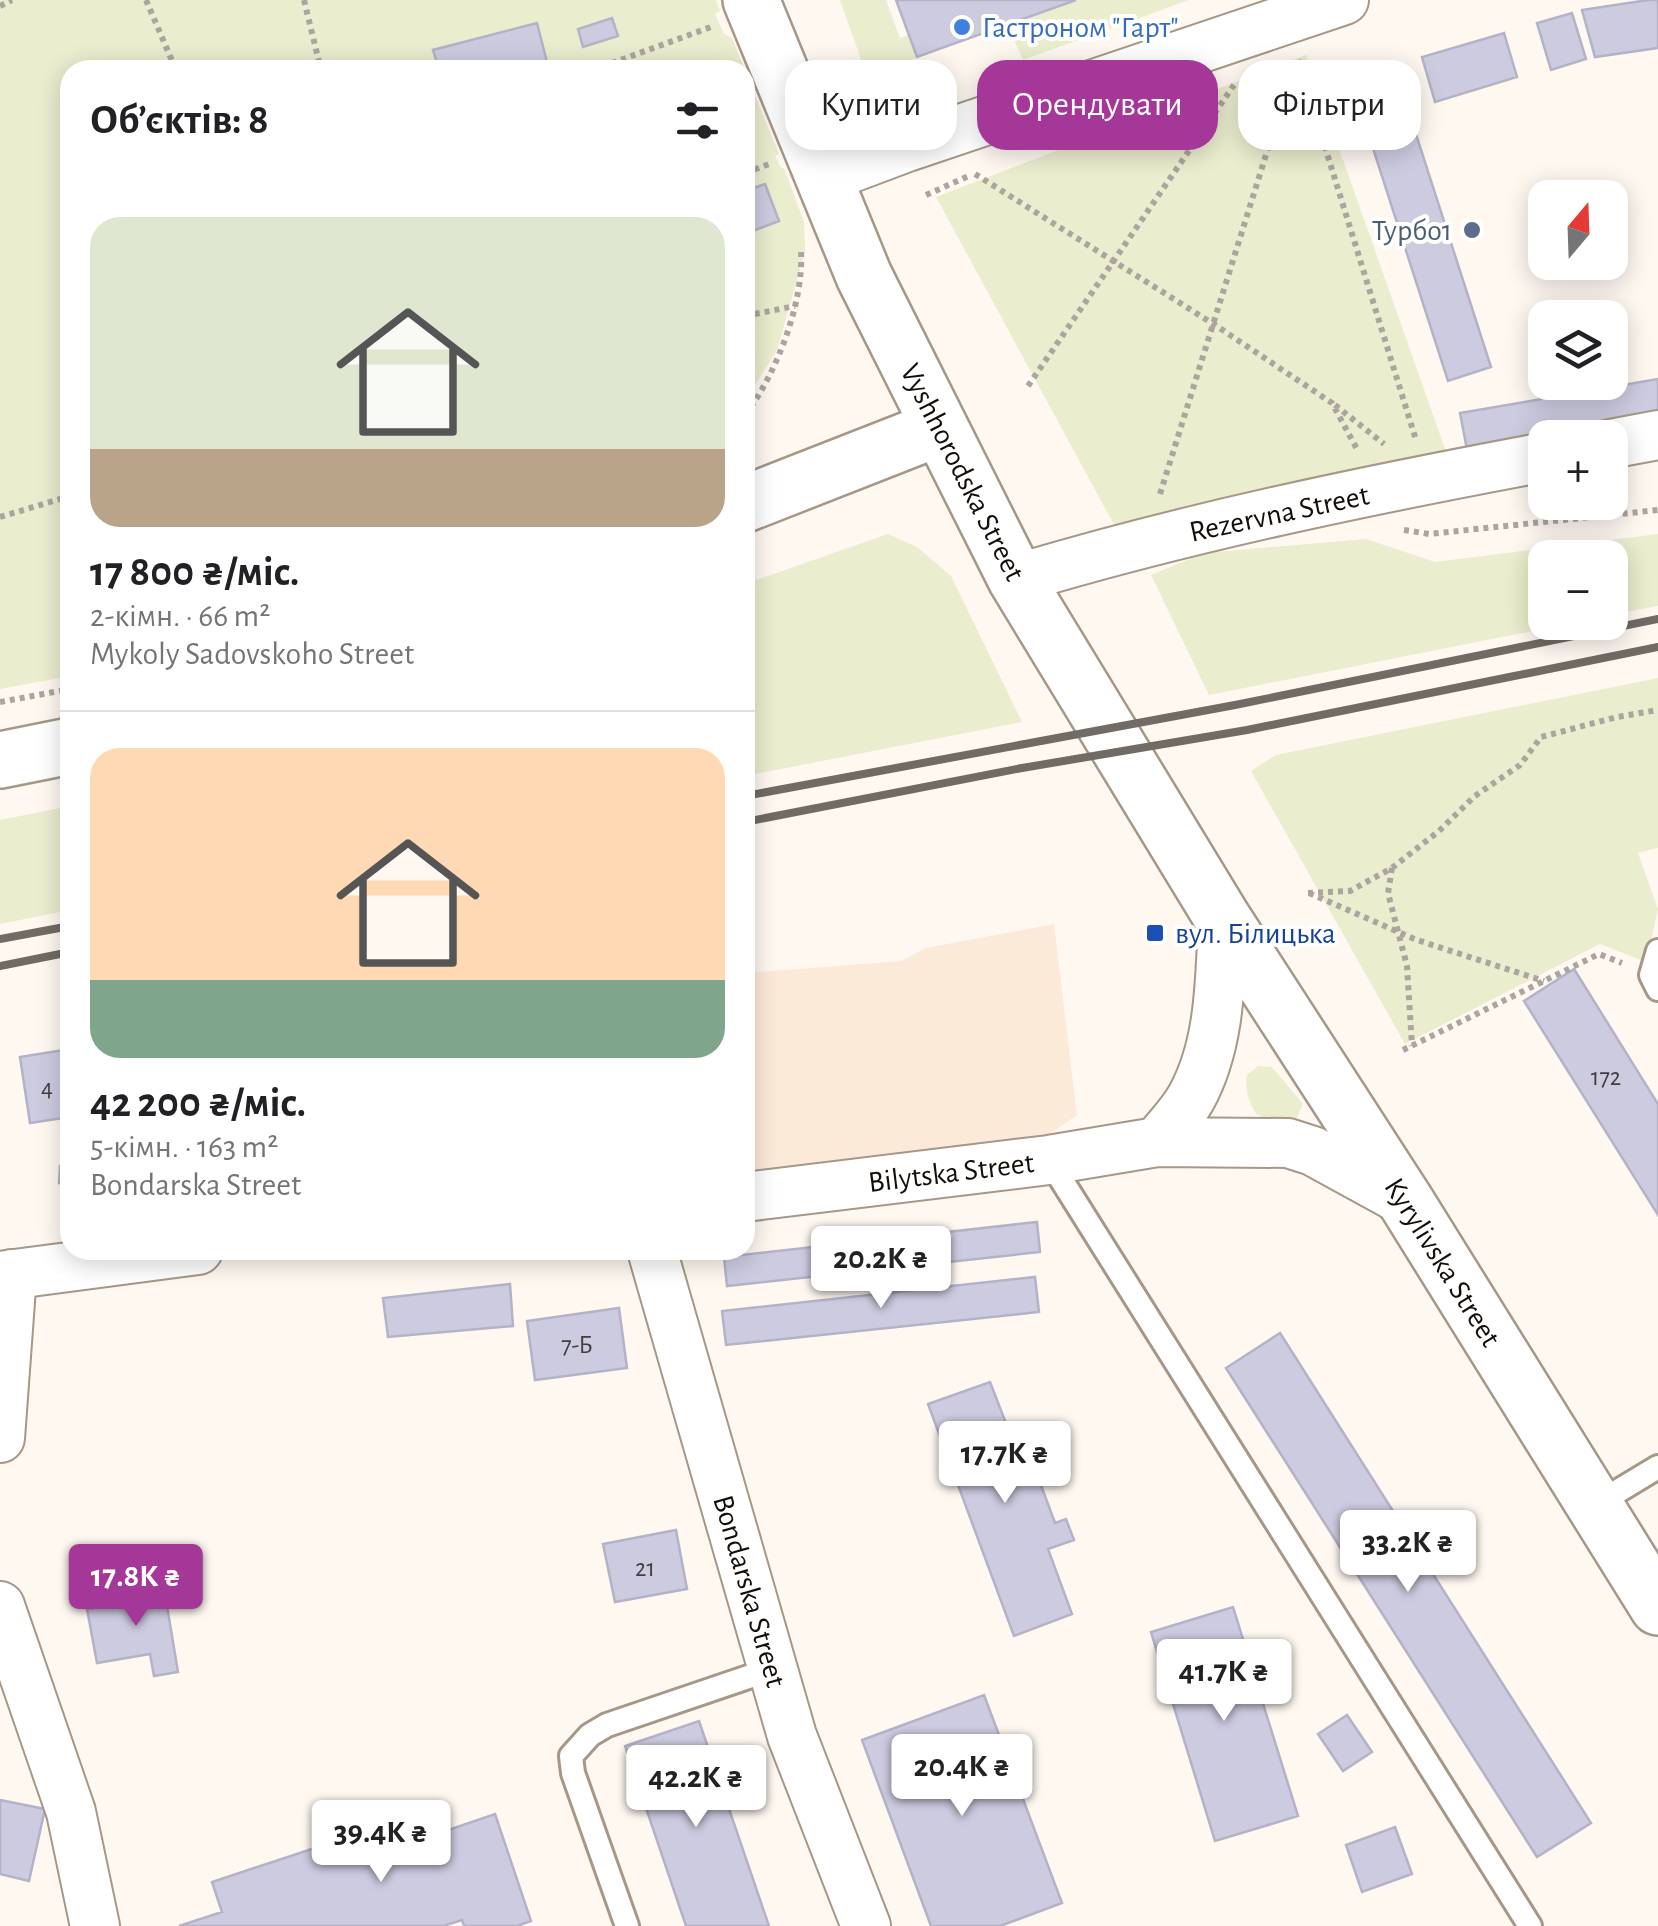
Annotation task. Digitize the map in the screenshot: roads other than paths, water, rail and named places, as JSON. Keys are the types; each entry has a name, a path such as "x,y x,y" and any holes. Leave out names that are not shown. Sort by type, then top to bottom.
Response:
{"main road":[{"name":"Vyshhorodska Street","path":"734,12 753,60"},
{"name":"Vyshhorodska Street","path":"755,64 798,171 864,276 1016,579 1222,919"},
{"path":"755,500 939,428"},
{"path":"0,760 60,748"},
{"name":"Kyrylivska Street","path":"1222,919 1406,1202 1658,1607"}],"street":[{"path":"798,171 907,147 1344,0"},
{"path":"1628,441 1658,435"},
{"name":"Rezervna Street","path":"1016,579 1145,542 1386,510 1428,479 1528,460"},
{"path":"1157,1142 1190,1100 1207,1062 1219,1004 1222,919"},
{"name":"Bilytska Street","path":"755,1197 1048,1160 1157,1142 1288,1143 1313,1151 1406,1202"},
{"path":"0,1438 6,1275 121,1260"},
{"name":"Bondarska Street","path":"655,1260 792,1736 866,1926"},
{"path":"0,1606 70,1812 94,1926"}],"lane":[{"path":"1654,982 1658,951"},
{"path":"1048,1160 1530,1926"},
{"path":"1595,1506 1658,1467"},
{"path":"626,1926 573,1773 571,1756 590,1735 607,1725 772,1669"}],"railway":[{"path":"755,794 1235,705 1658,619"},
{"path":"755,820 1022,768 1247,730 1658,647"},
{"path":"0,939 60,928"},
{"path":"0,966 60,954"}],"place":[{"name":"Гастроном \"Гарт\"","path":"962,27"},
{"name":"Турбо1","path":"1472,230"},
{"name":"вул. Білицька","path":"1155,933"}]}
